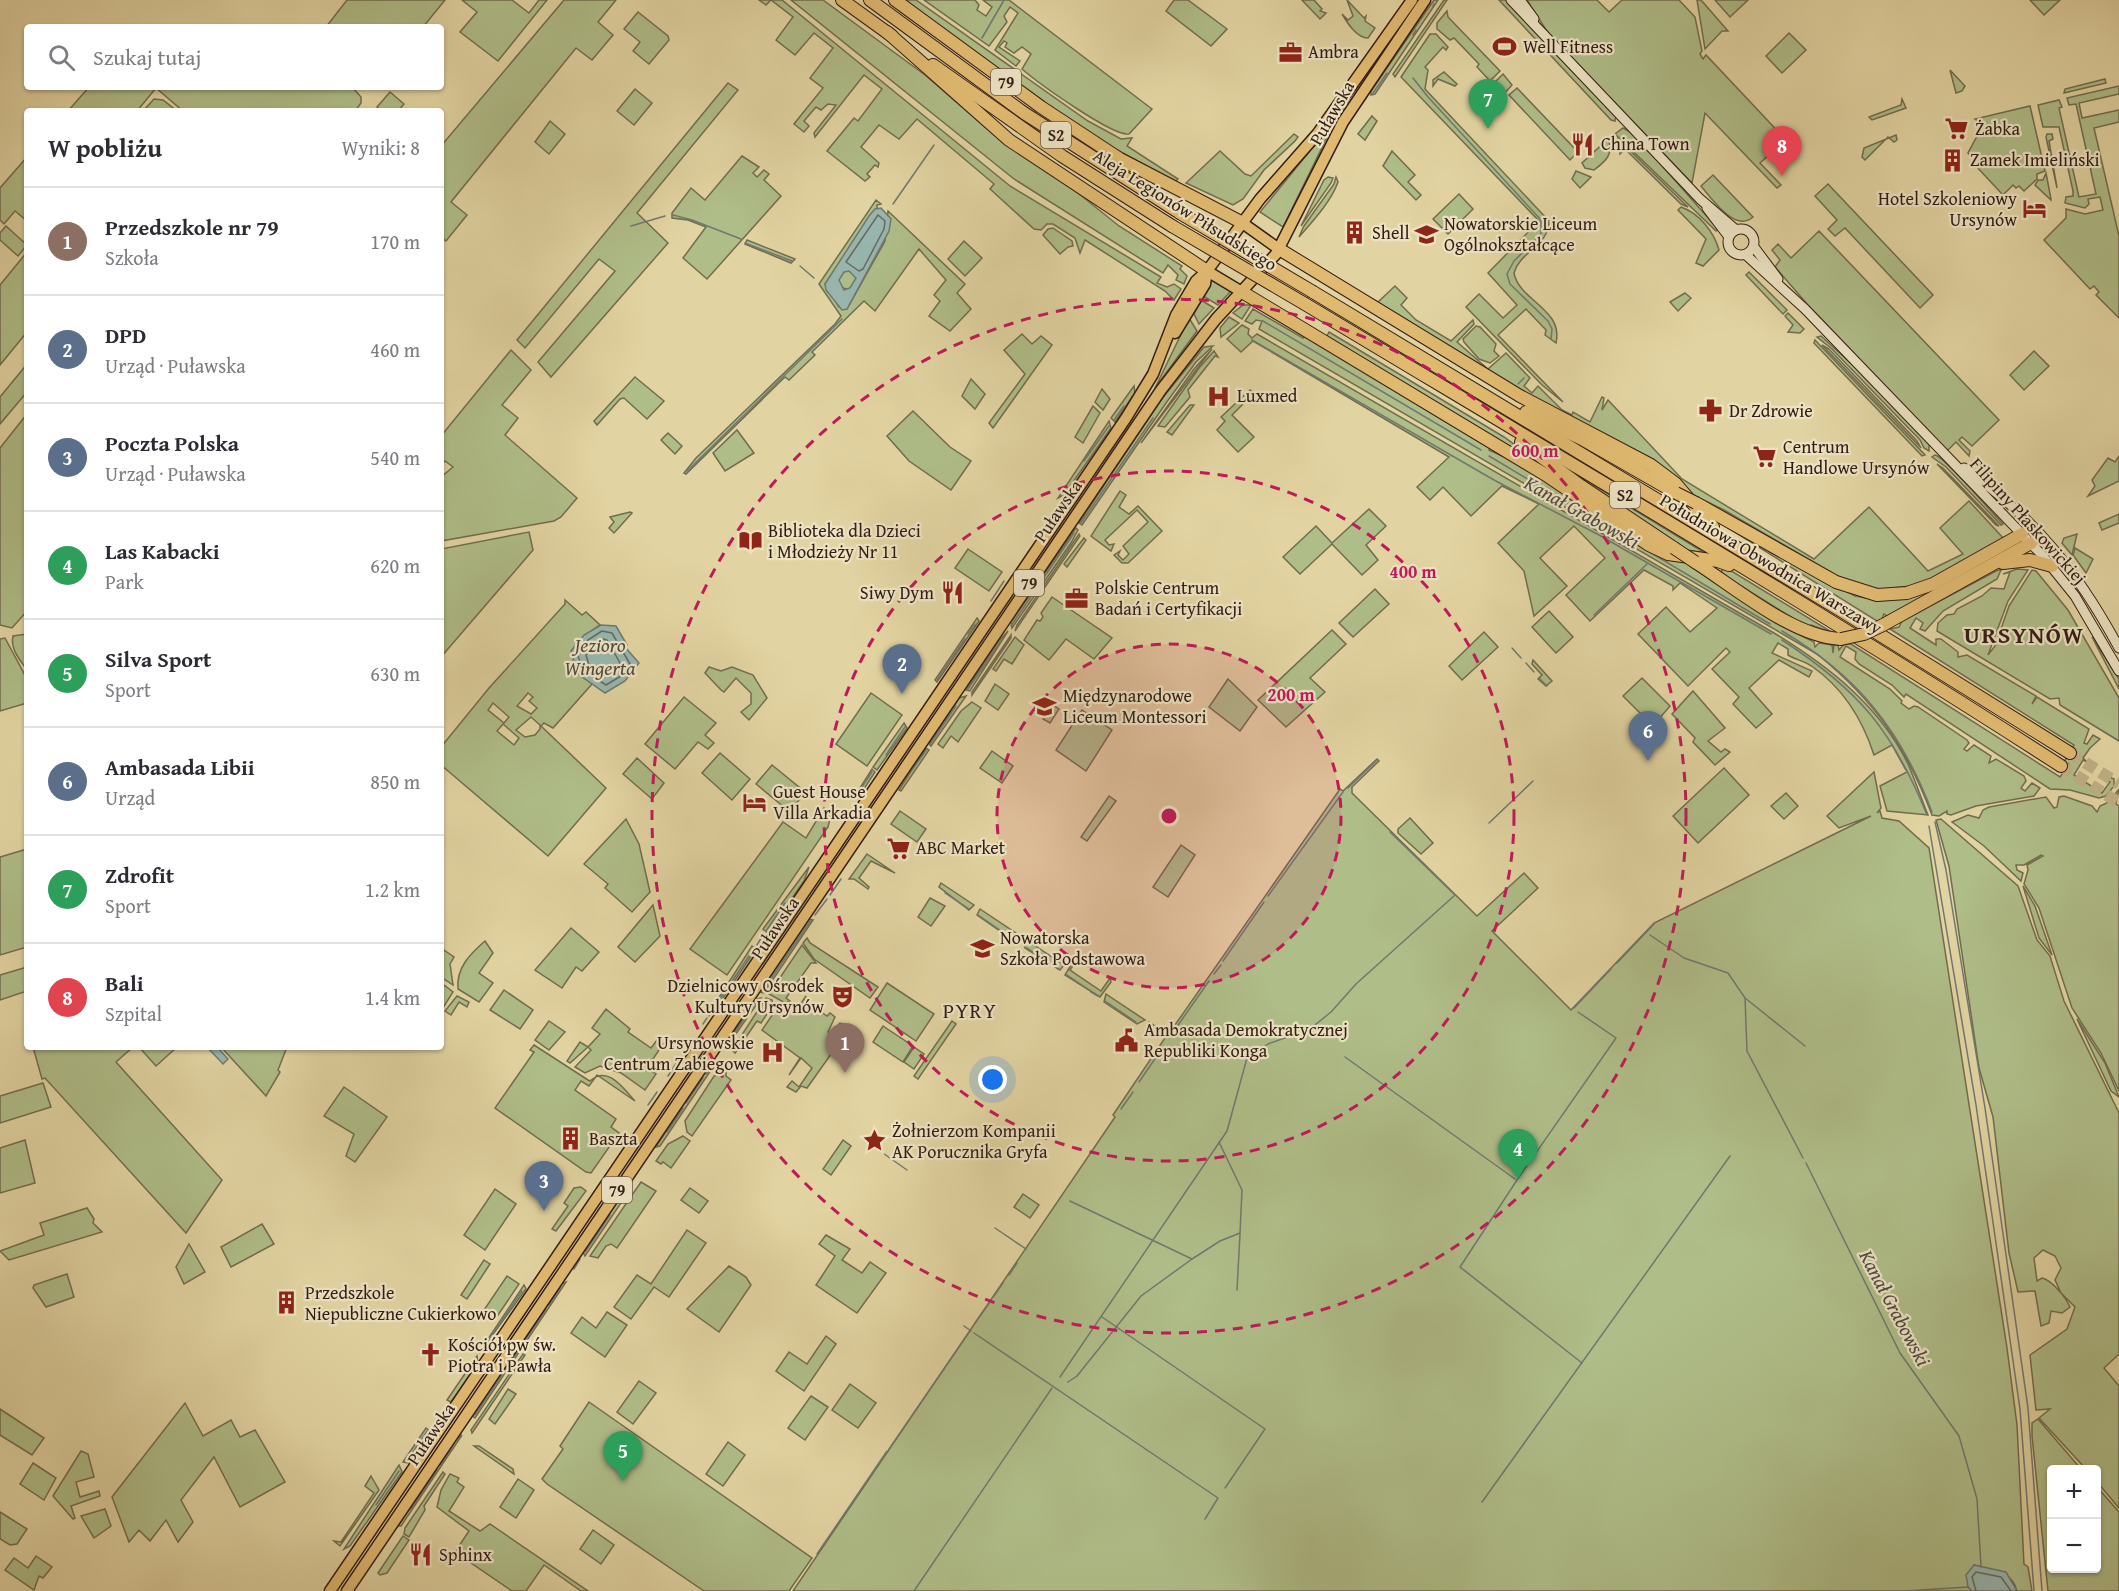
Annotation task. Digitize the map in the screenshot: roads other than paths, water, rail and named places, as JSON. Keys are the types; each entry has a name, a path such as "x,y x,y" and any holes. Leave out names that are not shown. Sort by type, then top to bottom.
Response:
{"highway":[{"name":"Aleja Legionów Piłsudskiego","path":"842,0 1062,156 1172,226 1305,304"},
{"name":"Aleja Legionów Piłsudskiego","path":"870,0 1043,126 1180,213 1313,292"},
{"name":"79","path":"895,0 1023,94 1120,159 1241,222"},
{"name":"79","path":"886,32 973,111 1009,140 1208,270"},
{"path":"1279,249 1520,396 1651,465 1675,483 1699,513 1732,544"},
{"path":"1242,292 1546,475 1649,545 1679,556 1718,561 1754,574"},
{"name":"Południowa Obwodnica Warszawy","path":"1313,292 1732,544 2070,753"},
{"name":"Południowa Obwodnica Warszawy","path":"1305,304 1933,683 2061,766"},
{"path":"1500,403 1534,415 1573,434 1836,582 1877,595 1907,593 1933,584 2027,539"},
{"path":"1493,418 1581,486 1792,625 1813,635 1841,639 1864,634 1991,567 2027,539"},
{"path":"1991,567 2012,560 2025,560 2052,566"}],"main road":[{"name":"Puławska","path":"330,1591 849,823 1121,426 1145,389 1205,284 1208,270 1241,222 1318,133 1412,0"},
{"name":"Puławska","path":"1279,249 1348,114 1425,0"},
{"path":"1511,0 1733,233"},
{"path":"1520,0 1545,36"},
{"name":"79","path":"1241,222 1279,249 1242,292"},
{"path":"1743,229 1751,233 1750,251 1739,255 1731,251 1733,233 1743,229"},
{"name":"Filipiny Płaskowickiej","path":"1750,251 2052,566 2079,602 2119,671"},
{"path":"1208,270 1242,292"},
{"name":"Puławska","path":"347,1591 792,931 860,835 1161,390 1216,319 1242,292"},
{"name":"Filipiny Płaskowickiej","path":"1947,456 2004,498 2043,537 2083,585 2119,648"},
{"path":"2027,539 2034,528"},
{"path":"2027,539 2043,537"},
{"path":"849,823 860,835"}],"water":[{"path":"881,208 891,219 889,231 847,309 842,310 826,290 825,284 875,209","holes":["849,271 856,278 850,288 844,290 839,280 844,272"]},
{"name":"Jezioro Wingerta","path":"601,625 616,626 627,645 625,647 639,663 625,681 605,693 578,674 571,651 584,635"},
{"path":"210,1050 220,1050 228,1059 223,1064"},
{"path":"1974,1565 2006,1572 2017,1591 1972,1591 1968,1587 1966,1575"}],"waterway":[{"path":"982,38 1004,0"},
{"path":"1413,35 1416,30"},
{"path":"1373,93 1387,73"},
{"name":"Kanał Grabowski","path":"1413,78 1541,220 1541,234 1514,261 1507,274 1510,284 1548,321 1552,329 1551,339"},
{"path":"893,204 934,145"},
{"path":"673,215 741,239"},
{"path":"631,226 665,216"},
{"path":"745,243 792,261"},
{"path":"800,266 814,278"},
{"path":"687,471 842,319"},
{"path":"1263,321 1481,450"},
{"name":"Kanał Grabowski","path":"1252,340 1494,480 1599,535 1771,634"},
{"name":"Kanał Grabowski","path":"1518,384 1524,378"},
{"path":"1114,420 1124,406"},
{"path":"1081,523 1153,418"},
{"path":"1084,461 1109,426"},
{"path":"1489,456 1770,624"},
{"path":"1011,626 1074,533"},
{"name":"Kanał Grabowski","path":"1594,615 1647,564"},
{"path":"991,601 1004,581"},
{"path":"968,634 975,624"},
{"path":"1782,631 1833,667 1855,686 1874,708 1906,755 1932,812"},
{"path":"937,680 965,639"},
{"path":"1782,640 1832,677 1871,715 1901,759 1927,815"},
{"path":"968,689 1001,641"},
{"path":"1512,648 1521,658"},
{"path":"1526,663 1534,672"},
{"name":"Kanał Grabowski","path":"1539,678 1547,686"},
{"path":"930,744 956,706"},
{"path":"886,755 905,727"},
{"path":"912,770 927,749"},
{"path":"1348,788 1376,761"},
{"path":"862,787 872,772"},
{"path":"1489,823 1533,781"},
{"path":"1268,896 1343,792"},
{"path":"1935,822 1946,870 1985,1108 2028,1408 2042,1591"},
{"path":"1929,826 1976,1105 2020,1409 2034,1591"},
{"path":"1060,1377 1227,1131 1247,1058 1268,1044 1310,1029 1331,1012 1356,984 1455,895 1390,832"},
{"path":"830,895 841,879"},
{"path":"945,893 969,909"},
{"path":"815,915 827,899"},
{"path":"1223,961 1264,902"},
{"path":"766,931 785,903"},
{"path":"978,915 1010,937"},
{"path":"762,992 811,920"},
{"path":"1617,963 1654,924"},
{"path":"757,945 763,935"},
{"name":"Kanał Grabowski","path":"1650,935 1684,958 1728,973 1745,998 1747,1051 1803,1158"},
{"path":"1027,948 1058,969"},
{"path":"720,999 753,950"},
{"path":"1214,974 1221,965"},
{"path":"1574,1008 1611,969"},
{"path":"1067,975 1086,988"},
{"path":"1148,1028 1154,1028 1169,1038 1209,981"},
{"path":"1091,992 1098,996"},
{"path":"1745,998 1805,1046"},
{"path":"1105,1001 1136,1022"},
{"path":"729,1041 755,1003"},
{"path":"709,1016 711,1011"},
{"path":"1578,1012 1616,1038 1517,1180 1460,1267 1582,1363"},
{"path":"703,1024 707,1018"},
{"path":"1139,1082 1163,1047"},
{"path":"1345,1057 1515,1179"},
{"path":"668,1076 679,1059"},
{"path":"706,1074 713,1063"},
{"path":"686,1103 703,1078"},
{"path":"648,1105 657,1092"},
{"path":"1121,1109 1133,1092"},
{"path":"667,1132 683,1108"},
{"path":"1070,1201 1192,1259 1220,1241 1240,1233 1242,1190 1219,1142"},
{"path":"880,1151 907,1170"},
{"path":"1482,1502 1730,1156"},
{"name":"Kanał Grabowski","path":"1806,1163 1900,1353 1959,1436 1977,1499 1981,1567"},
{"path":"585,1252 610,1215"},
{"path":"995,1228 1026,1249"},
{"path":"1237,1290 1240,1234"},
{"path":"574,1269 580,1259"},
{"path":"1068,1382 1077,1376 1141,1296 1192,1259"},
{"path":"1009,1275 1017,1263"},
{"path":"994,1296 1003,1283"},
{"path":"549,1305 560,1288"},
{"path":"482,1350 522,1291"},
{"path":"975,1323 990,1302"},
{"path":"475,1415 546,1309"},
{"path":"1102,1317 1265,1429 1225,1488"},
{"path":"964,1326 971,1331"},
{"path":"889,1449 970,1331"},
{"path":"974,1333 1218,1498 1205,1519"},
{"path":"914,1591 1052,1388"},
{"path":"411,1455 428,1430"},
{"path":"440,1465 453,1448"},
{"path":"817,1554 887,1451"},
{"path":"411,1509 437,1470"},
{"path":"376,1505 399,1471"},
{"path":"1905,1591 1968,1587"}],"tunnel":[{"path":"2070,753 2119,784"},
{"path":"2061,766 2119,803"}],"place":[{"name":"Well Fitness","path":"1505,47"},
{"name":"Ambra","path":"1290,52"},
{"name":"Zdrofit","path":"1488,129"},
{"name":"Żabka","path":"1957,129"},
{"name":"China Town","path":"1583,144"},
{"name":"Zamek Imieliński","path":"1952,160"},
{"name":"Bali","path":"1782,176"},
{"name":"Hotel Szkoleniowy Ursynów","path":"2035,209"},
{"name":"Shell","path":"1354,233"},
{"name":"Nowatorskie Liceum Ogólnokształcące","path":"1426,234"},
{"name":"Luxmed","path":"1219,396"},
{"name":"Dr Zdrowie","path":"1711,411"},
{"name":"Centrum Handlowe Ursynów","path":"1765,457"},
{"name":"Biblioteka dla Dzieci i Młodzieży Nr 11","path":"750,541"},
{"name":"Siwy Dym","path":"952,593"},
{"name":"Polskie Centrum Badań i Certyfikacji","path":"1077,598"},
{"name":"DPD","path":"902,694"},
{"name":"Międzynarodowe Liceum Montessori","path":"1045,706"},
{"name":"Ambasada Libii","path":"1648,761"},
{"name":"Guest House Villa Arkadia","path":"755,802"},
{"name":"ABC Market","path":"898,848"},
{"name":"Nowatorska Szkoła Podstawowa","path":"982,948"},
{"name":"Dzielnicowy Ośrodek Kultury Ursynów","path":"842,996"},
{"name":"Ambasada Demokratycznej Republiki Konga","path":"1126,1040"},
{"name":"Ursynowskie Centrum Zabiegowe","path":"772,1053"},
{"name":"Przedszkole nr 79","path":"845,1073"},
{"name":"Baszta","path":"571,1139"},
{"name":"Żołnierzom Kompanii AK Porucznika Gryfa","path":"874,1141"},
{"name":"Las Kabacki","path":"1518,1179"},
{"name":"Poczta Polska","path":"544,1211"},
{"name":"Przedszkole Niepubliczne Cukierkowo","path":"287,1303"},
{"name":"Kościół pw św. Piotra i Pawła","path":"430,1355"},
{"name":"Silva Sport","path":"623,1481"},
{"name":"Sphinx","path":"421,1555"}],"district":[{"name":"URSYNÓW","path":"2024,635"},
{"name":"PYRY","path":"970,1011"}]}
